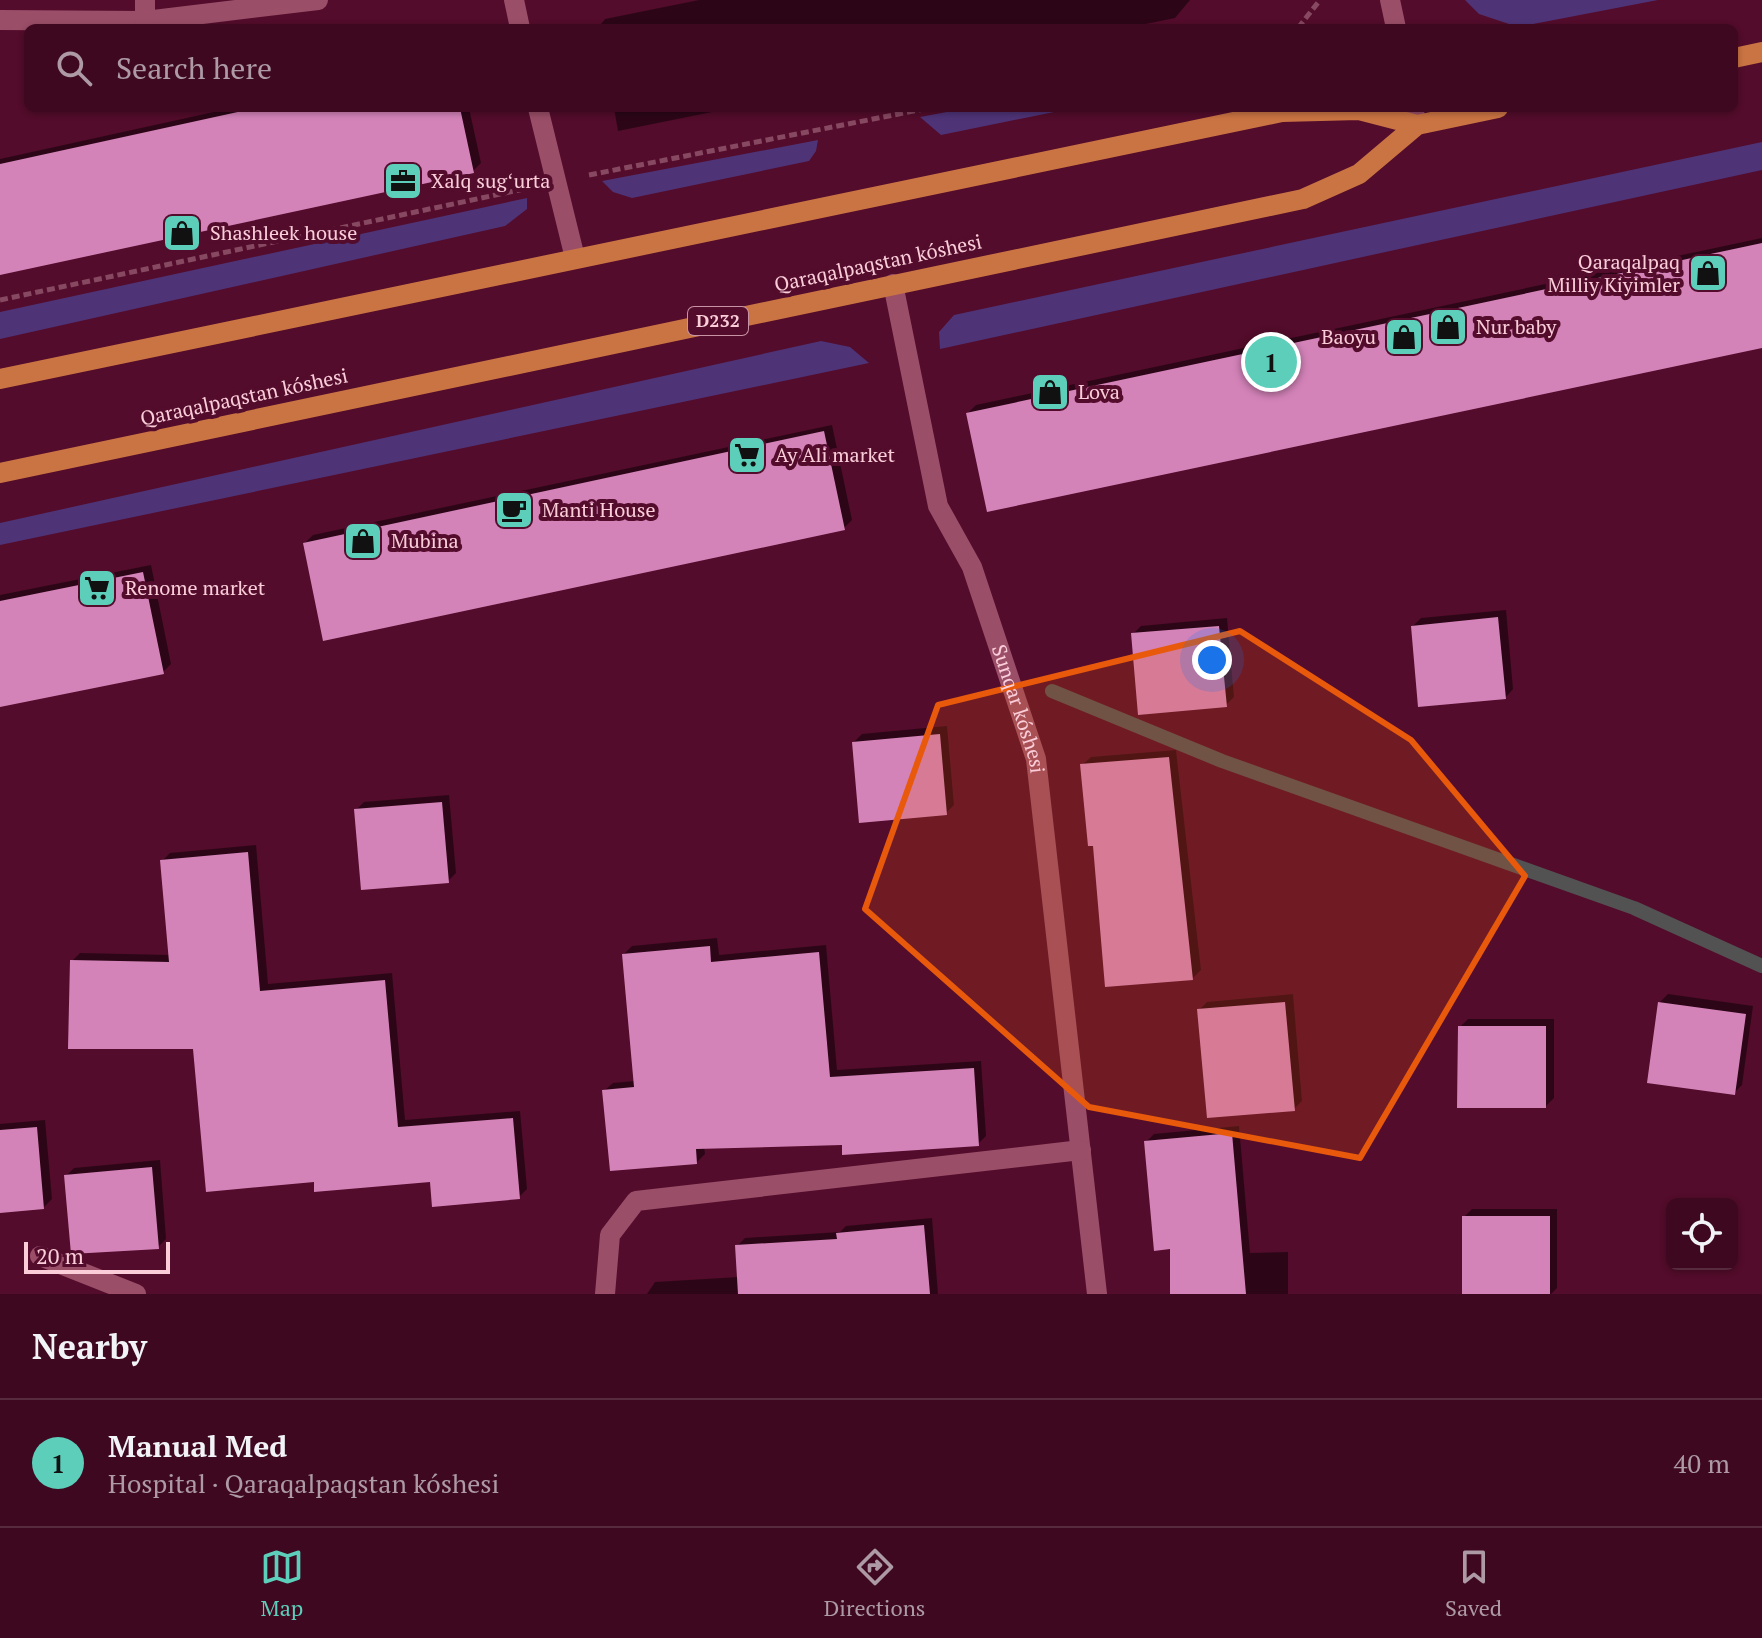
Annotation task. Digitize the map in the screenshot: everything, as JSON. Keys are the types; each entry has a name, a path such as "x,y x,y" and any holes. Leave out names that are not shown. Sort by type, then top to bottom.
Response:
{"main road":[{"path":"1738,57 1762,52"},
{"name":"Qaraqalpaqstan kóshesi","path":"0,379 1282,112"},
{"name":"Qaraqalpaqstan kóshesi","path":"1375,112 1415,117 1461,112"},
{"name":"Qaraqalpaqstan kóshesi","path":"0,473 1303,199 1359,174 1415,117"}],"street":[{"path":"145,0 145,21"},
{"path":"0,20 145,21 318,0"},
{"path":"514,0 519,24"},
{"path":"1390,0 1395,24"},
{"path":"539,112 575,258"},
{"name":"Sunqar kóshesi","path":"893,284 938,506 972,567 1036,759 1097,1294"},
{"path":"605,1294 610,1235 636,1201 1081,1150"},
{"path":"40,1256 136,1294"}],"path":[{"path":"1301,24 1320,0"},
{"path":"0,300 555,182 909,112"}],"highlighted area":[{"path":"1240,631 1411,740 1525,876 1360,1158 1089,1107 865,909 938,705"}],"shaded area":[{"path":"1465,0 1658,0 1534,24 1509,24 1479,14"},
{"path":"947,112 1054,112 941,135 920,117"},
{"path":"818,140 816,151 809,161 632,198 613,192 602,181"},
{"path":"1762,142 1762,170 940,349 939,332 954,315"},
{"path":"527,198 527,209 505,226 0,339 0,312"},
{"path":"821,341 850,347 869,363 0,545 0,523"}],"building":[{"path":"238,112 461,112 474,173 0,275 0,164"},
{"path":"1762,243 1762,348 987,512 966,413"},
{"path":"824,431 845,530 323,641 303,543"},
{"path":"143,572 164,674 0,707 0,601"},
{"path":"1498,617 1506,699 1418,707 1411,626"},
{"path":"1219,626 1227,707 1138,715 1131,633"},
{"path":"940,734 947,815 859,823 852,742"},
{"path":"1169,757 1193,980 1105,987 1093,846 1088,846 1080,764"},
{"path":"442,802 449,883 361,890 354,809"},
{"path":"248,852 260,991 385,980 398,1127 513,1118 520,1199 432,1207 430,1182 314,1192 314,1182 206,1192 193,1049 68,1049 70,960 169,962 160,860"},
{"path":"710,946 711,962 819,952 830,1077 974,1068 979,1146 842,1155 842,1145 696,1149 697,1164 610,1171 602,1090 634,1087 622,954"},
{"path":"1285,1002 1295,1111 1207,1118 1197,1009"},
{"path":"1658,1002 1746,1014 1735,1095 1647,1083"},
{"path":"1458,1026 1546,1026 1546,1108 1457,1108"},
{"path":"37,1127 44,1209 0,1213 0,1130"},
{"path":"1232,1133 1246,1294 1170,1294 1170,1249 1154,1251 1144,1141"},
{"path":"152,1167 159,1249 71,1254 64,1175"},
{"path":"1462,1216 1550,1216 1550,1294 1462,1294"},
{"path":"924,1225 930,1294 738,1294 735,1245 837,1239 836,1233"}],"waterway":[{"path":"1052,691 1222,761 1634,908 1762,966"}],"place":[{"name":"Xalq sugʻurta","path":"403,181"},
{"name":"Shashleek house","path":"182,233"},
{"name":"Qaraqalpaq Milliy Kiyimler","path":"1708,273"},
{"name":"Nur baby","path":"1448,327"},
{"name":"Baoyu","path":"1404,337"},
{"name":"Manual Med","path":"1271,362"},
{"name":"Lova","path":"1050,392"},
{"name":"Ay Ali market","path":"747,455"},
{"name":"Manti House","path":"514,510"},
{"name":"Mubina","path":"363,541"},
{"name":"Renome market","path":"97,588"}]}
